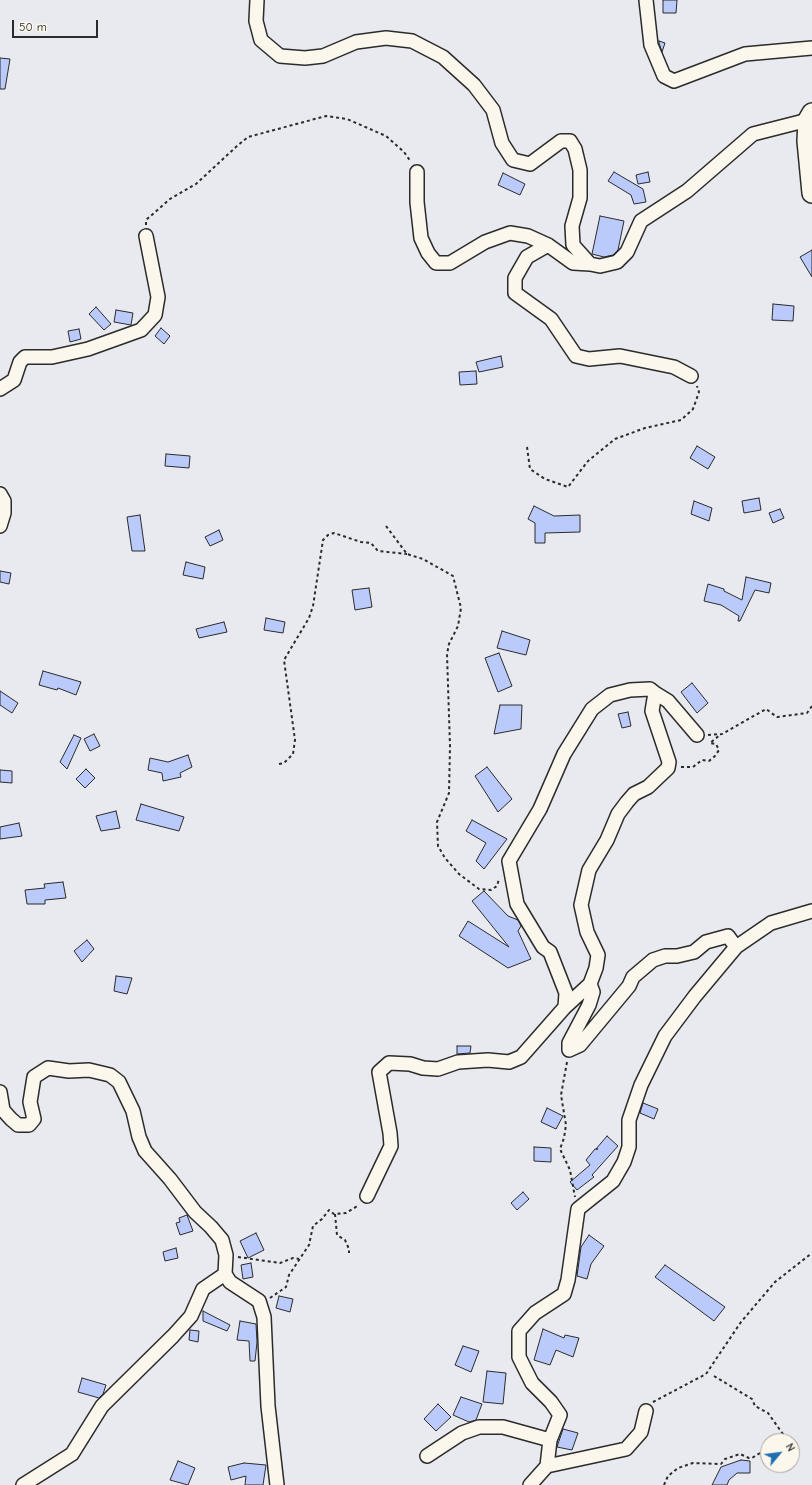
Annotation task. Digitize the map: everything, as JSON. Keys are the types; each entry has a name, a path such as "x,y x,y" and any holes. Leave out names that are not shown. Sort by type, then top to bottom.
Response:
{"main road":[{"path":"810,117 807,140 812,193"}],"street":[{"path":"256,0 256,21 261,40 280,56 305,58 323,56 356,42 386,38 412,41 443,57 474,86 493,110 502,143 513,160 530,164 561,141 570,141 576,149 580,170 580,198 572,226 573,245 590,264"},
{"path":"646,0 651,45 664,76 674,81 745,54 812,48"},
{"path":"417,172 417,202 421,238 428,253 436,263 450,263 485,242 510,233 528,236 548,245 573,263 600,266 617,262 626,252 641,222 687,190 753,134 810,117"},
{"path":"0,389 14,380 20,362 25,357 52,357 88,349 141,330 155,315 158,297 146,236"},
{"path":"548,245 527,257 515,278 515,293 551,319 576,356 589,359 620,356 674,367 691,376"},
{"path":"0,494 4,501 4,513 0,526"},
{"path":"565,1007 566,993 554,959 550,952 543,947 517,904 509,861 540,809 564,754 592,709 610,695 630,690 650,689 668,701 697,735"},
{"path":"368,1196 391,1146 379,1072 389,1063 410,1064 423,1068 438,1069 458,1062 488,1060 509,1062 521,1057 565,1007 590,984 596,968 598,955 587,932 581,905 589,870 607,840 618,814 627,802 634,794 648,787 668,768 670,762 652,711 655,693"},
{"path":"530,1485 547,1466 550,1440 560,1414 532,1382 519,1357 519,1331 535,1313 564,1294 568,1280 578,1209 613,1181 624,1162 629,1147 629,1120 641,1085 665,1036 695,996 736,947 771,923 812,911"},
{"path":"590,984 593,992 589,1005 569,1043 569,1050 580,1045 629,986 633,977 653,960 665,956 677,956 694,952 706,942 728,936 736,947"},
{"path":"0,1092 3,1110 18,1125 29,1125 34,1119 30,1102 34,1077 48,1068 69,1071 89,1070 110,1075 119,1082 133,1111 139,1137 145,1151 170,1179 195,1212 212,1227 222,1240 226,1255 225,1274 230,1282 260,1301 264,1317 268,1406 277,1485"},
{"path":"23,1485 72,1454 102,1406 173,1336 191,1316 203,1289 225,1274"},
{"path":"547,1466 626,1449 641,1432 646,1411"},
{"path":"427,1456 462,1433 479,1427 503,1427 550,1440"}],"path":[{"path":"146,236 146,220 170,199 196,184 237,146 248,138 326,116 347,119 386,136 400,148 417,172"},
{"path":"527,447 530,469 545,479 568,487 588,461 615,439 645,428 681,420 693,409 699,392 691,376"},
{"path":"386,526 407,554"},
{"path":"278,764 284,763 293,754 295,740 284,660 306,624 313,606 322,540 334,532 360,542 371,543 378,551 407,554 423,559 453,576 461,608 458,626 449,644 447,654 450,746 449,793 437,822 438,846 445,858 459,874 479,889 491,890 497,886 509,861"},
{"path":"668,768 676,769 693,767 702,760 709,762 719,750 716,744 710,743 722,734 766,709 777,717 807,713 812,706"},
{"path":"697,735 722,734"},
{"path":"569,1050 561,1095 566,1125 564,1138 560,1149 570,1170 578,1209"},
{"path":"260,1301 273,1297 286,1287 289,1275 308,1245 313,1226 322,1219 328,1210 335,1214 350,1212 368,1196"},
{"path":"335,1214 337,1235 345,1240 349,1253"},
{"path":"646,1411 654,1401 706,1374 741,1322 775,1282 812,1253"},
{"path":"226,1255 280,1263 293,1258 299,1259"},
{"path":"714,1376 752,1399 754,1406 768,1413 782,1433"},
{"path":"664,1485 668,1476 678,1468 693,1463 721,1464 725,1459 740,1454 752,1458 760,1453"}],"building":[{"path":"663,0 677,0 676,13 663,13"},
{"path":"659,41 665,43 662,52 659,43"},
{"path":"0,58 10,59 5,89 0,89"},
{"path":"614,172 643,189 646,202 634,204 631,195 608,181"},
{"path":"648,172 650,182 638,184 636,175"},
{"path":"503,173 525,184 520,195 498,185"},
{"path":"600,216 624,221 618,250 613,255 604,257 592,254"},
{"path":"812,250 812,277 800,257"},
{"path":"773,304 794,306 793,321 772,320"},
{"path":"96,307 111,324 104,330 89,314"},
{"path":"116,310 133,313 131,325 114,322"},
{"path":"161,328 170,336 164,344 155,336"},
{"path":"79,329 81,339 70,342 68,331"},
{"path":"501,356 503,367 479,372 476,362"},
{"path":"476,371 477,384 460,385 459,372"},
{"path":"697,446 715,457 708,469 690,458"},
{"path":"166,454 190,456 189,468 165,466"},
{"path":"759,498 761,510 744,513 742,501"},
{"path":"694,501 712,508 709,521 691,514"},
{"path":"534,506 554,516 580,515 580,532 545,533 545,543 535,543 535,523 528,519"},
{"path":"780,509 784,518 773,523 769,513"},
{"path":"140,515 145,551 132,551 127,517"},
{"path":"219,530 223,540 210,546 205,537"},
{"path":"186,562 205,567 203,579 183,575"},
{"path":"0,571 11,573 9,584 0,582"},
{"path":"746,577 771,583 769,593 755,590 740,621 738,621 739,616 721,605 704,601 708,584 724,589 724,591 742,600"},
{"path":"369,588 372,607 355,610 352,590"},
{"path":"266,618 285,622 283,633 264,630"},
{"path":"224,622 227,632 199,638 196,629"},
{"path":"502,631 530,640 526,655 497,648"},
{"path":"499,653 512,686 498,692 485,658"},
{"path":"43,671 81,682 76,695 58,688 57,690 39,685"},
{"path":"692,683 708,703 697,713 681,692"},
{"path":"0,691 18,703 12,713 0,705"},
{"path":"500,705 522,705 521,729 494,734"},
{"path":"628,712 631,726 622,728 618,714"},
{"path":"94,734 100,746 90,751 84,739"},
{"path":"74,735 81,738 67,769 60,762"},
{"path":"188,755 192,767 180,773 181,777 163,781 162,773 148,770 150,758 168,762"},
{"path":"487,767 512,799 498,812 475,776"},
{"path":"86,769 95,778 85,788 76,779"},
{"path":"0,770 12,771 12,783 0,782"},
{"path":"141,804 184,817 179,831 136,820"},
{"path":"116,811 120,828 101,831 96,816"},
{"path":"472,820 507,839 484,869 476,861 486,843 466,831"},
{"path":"19,823 22,836 0,839 0,827"},
{"path":"63,882 66,898 45,900 45,904 27,904 25,890 45,888 44,884"},
{"path":"484,891 508,916 518,920 521,926 518,931 531,959 508,968 459,936 468,921 509,947 472,901"},
{"path":"87,940 94,949 82,962 74,951"},
{"path":"116,976 132,978 127,994 114,991"},
{"path":"457,1046 471,1046 470,1053 457,1054"},
{"path":"643,1103 658,1109 654,1119 640,1113"},
{"path":"547,1108 563,1116 556,1129 541,1122"},
{"path":"607,1136 618,1146 592,1175 594,1177 577,1190 570,1182 590,1165 586,1160"},
{"path":"534,1147 551,1148 551,1162 534,1161"},
{"path":"523,1192 529,1199 517,1210 511,1203"},
{"path":"187,1215 193,1231 180,1235 176,1223 180,1222 179,1218"},
{"path":"256,1233 264,1250 248,1258 240,1241"},
{"path":"589,1235 604,1246 591,1264 587,1279 577,1276 581,1247"},
{"path":"176,1248 178,1258 165,1261 163,1252"},
{"path":"251,1263 253,1277 243,1279 241,1265"},
{"path":"665,1265 725,1307 714,1321 655,1277"},
{"path":"279,1296 293,1299 290,1312 276,1308"},
{"path":"203,1311 230,1325 227,1331 203,1321"},
{"path":"240,1321 256,1324 257,1342 255,1361 250,1361 249,1341 237,1340"},
{"path":"543,1329 564,1338 565,1335 579,1338 573,1357 556,1350 550,1365 534,1360"},
{"path":"190,1330 199,1331 198,1342 189,1340"},
{"path":"463,1346 479,1351 471,1372 455,1365"},
{"path":"487,1371 506,1373 503,1404 483,1402"},
{"path":"82,1378 106,1385 103,1394 99,1398 78,1392"},
{"path":"461,1397 482,1404 476,1420 469,1422 453,1415"},
{"path":"438,1404 451,1417 436,1431 424,1419"},
{"path":"563,1429 578,1433 572,1450 557,1447"},
{"path":"741,1460 750,1461 750,1473 737,1473 729,1480 727,1485 712,1485 721,1467"},
{"path":"178,1461 195,1468 188,1485 170,1480"},
{"path":"244,1463 266,1465 263,1485 245,1485 246,1476 231,1480 228,1467"}]}
